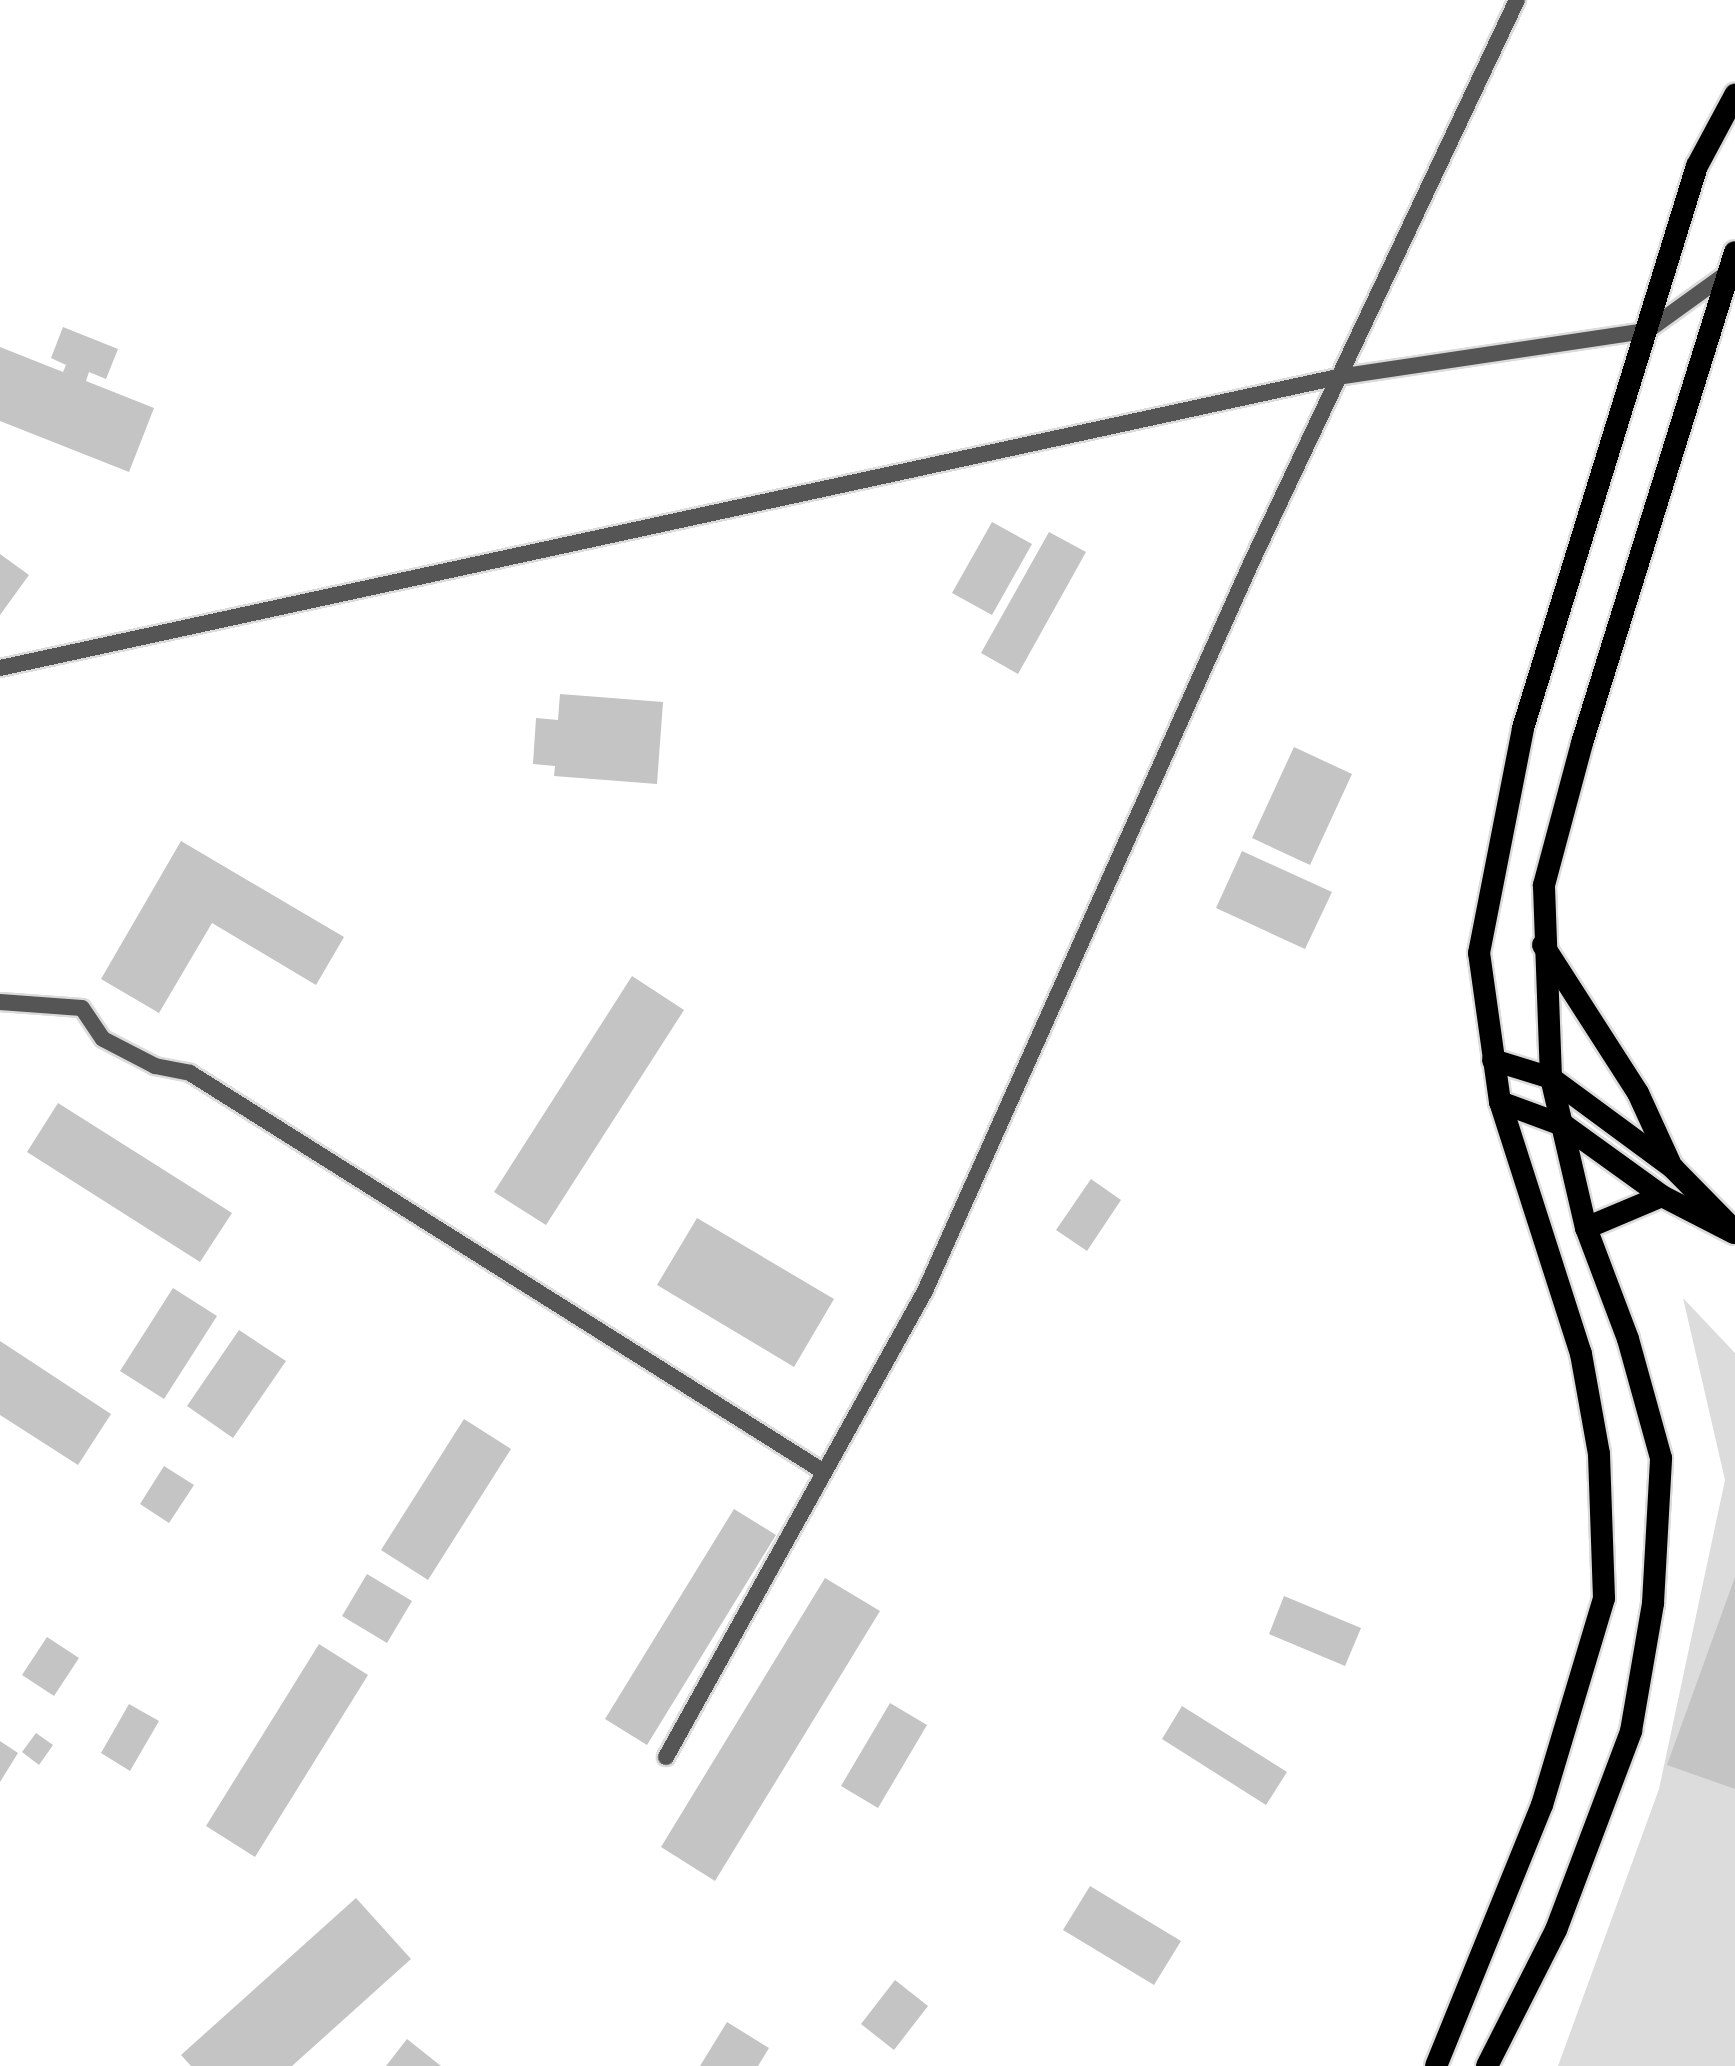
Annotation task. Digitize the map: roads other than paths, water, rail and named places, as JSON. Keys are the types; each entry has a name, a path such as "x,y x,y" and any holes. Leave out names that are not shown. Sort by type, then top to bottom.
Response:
{"highway":[{"path":"1436,2066 1542,1805 1604,1598 1599,1454 1581,1354 1500,1102 1479,953 1523,728 1697,166 1735,95"},
{"path":"1487,2066 1556,1930 1631,1731 1653,1603 1661,1458 1628,1339 1586,1228 1565,1126 1551,1078 1543,945 1544,885 1582,743 1735,252"},
{"path":"1543,945 1638,1093 1673,1168"},
{"path":"1493,1060 1551,1078 1673,1168 1735,1232"},
{"path":"1500,1102 1565,1126 1662,1196 1735,1232"},
{"path":"1586,1228 1662,1196"}],"street":[{"path":"666,1757 925,1291 1338,377 1517,0"},
{"path":"0,668 1338,377 1647,331 1730,275"},
{"path":"0,1002 82,1008 103,1039 155,1066 190,1073 824,1472"}]}
